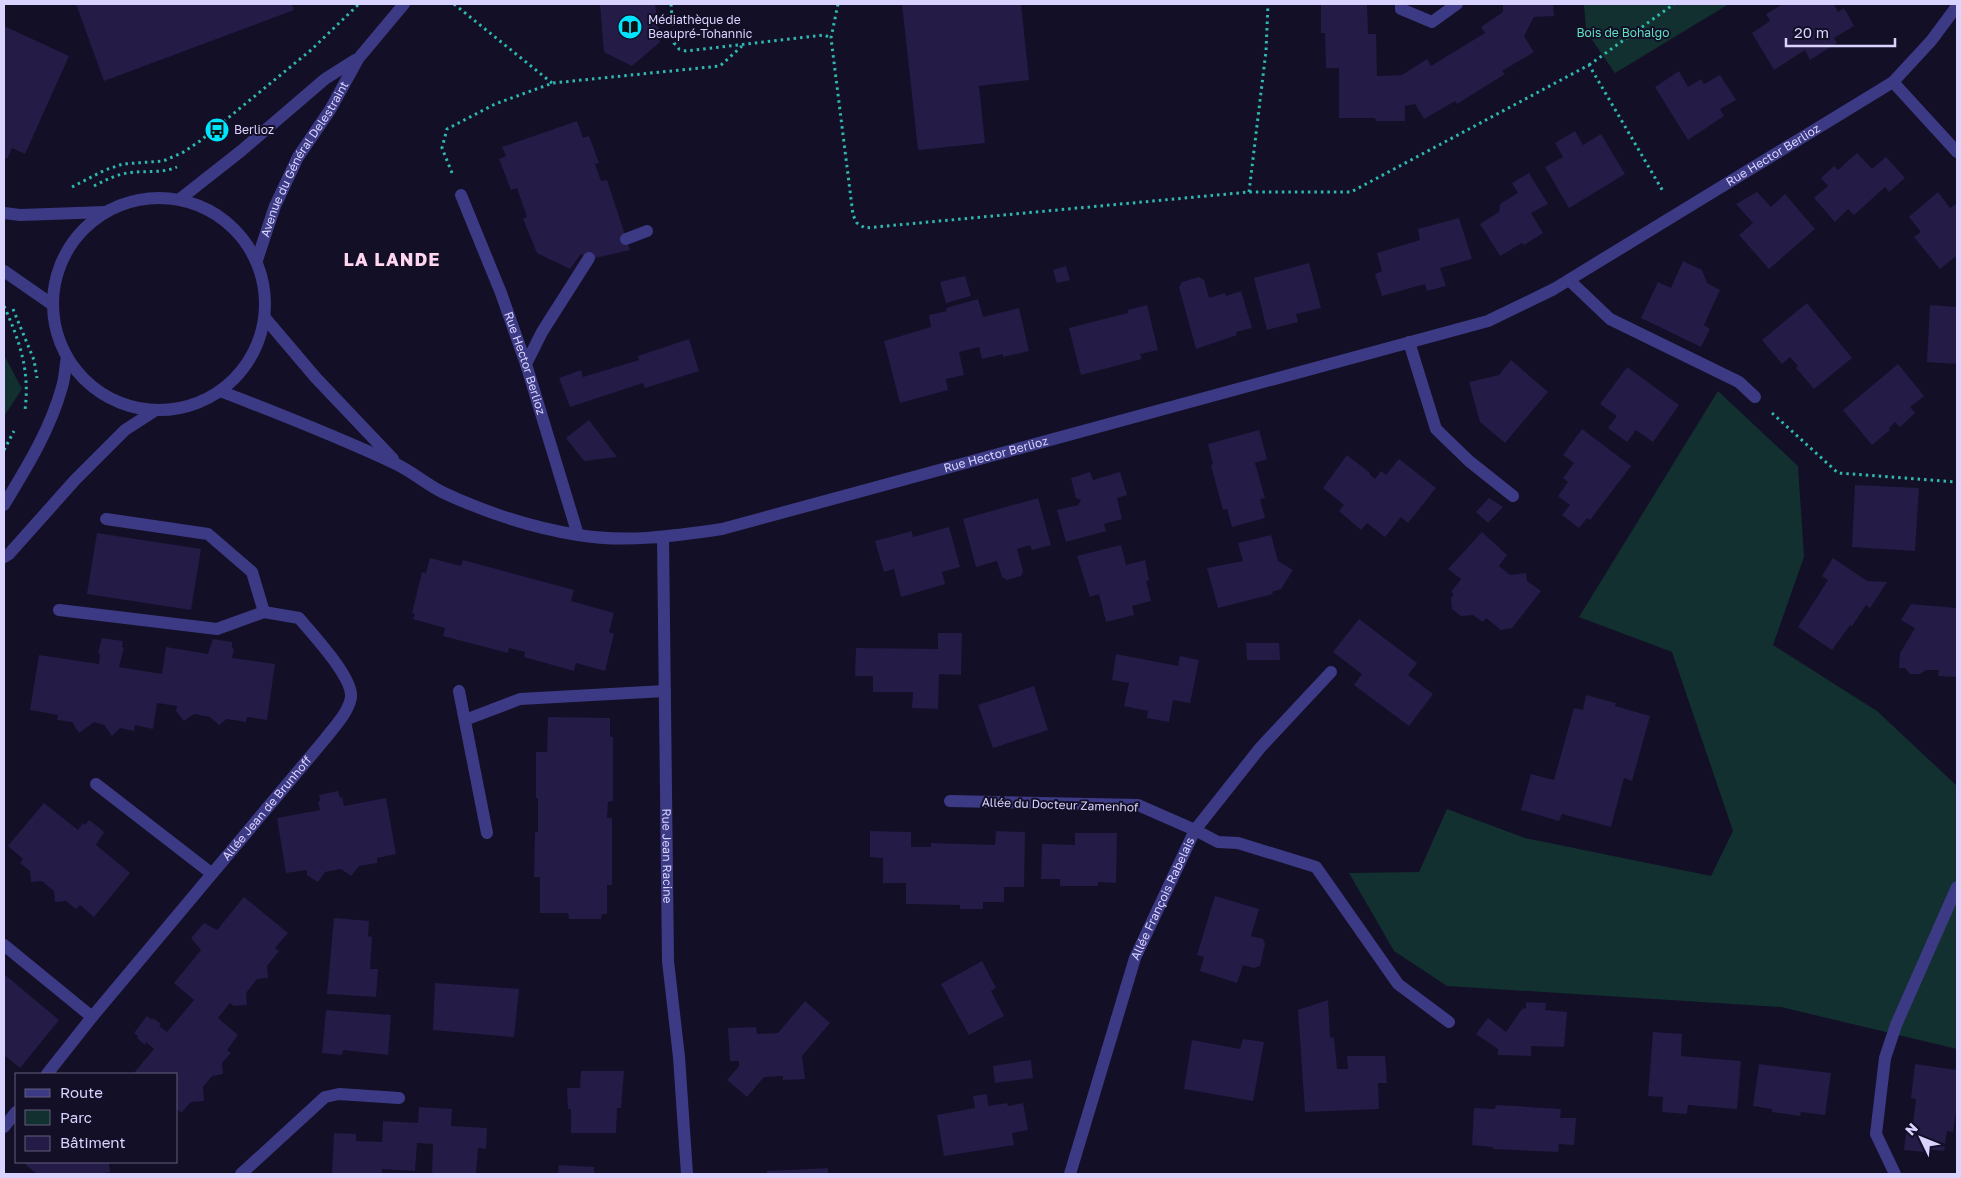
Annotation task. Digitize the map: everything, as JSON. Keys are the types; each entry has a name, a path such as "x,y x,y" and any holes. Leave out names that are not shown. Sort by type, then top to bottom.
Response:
{"street":[{"name":"Avenue du Général Delestraint","path":"257,260 278,199 298,156 330,110 358,59 404,4"},
{"path":"1401,4 1401,9 1432,22 1457,4"},
{"name":"Rue Hector Berlioz","path":"220,392 295,419 398,465 443,493 492,512 553,530 578,535 626,538 663,537 722,529 1488,321 1569,280 1893,82 1932,42 1957,6"},
{"name":"Avenue du Général Delestraint","path":"180,199 241,151 325,79 358,59"},
{"path":"1893,82 1957,152"},
{"name":"Rue Hector Berlioz","path":"461,195 501,292 526,364 578,535"},
{"path":"155,197 180,199 212,210 238,232 257,260 265,288 265,318 257,346 242,372 220,392 190,406 156,410 121,403 104,395 90,385 67,357 57,332 53,305 56,277 66,251 84,229 106,212 129,202 155,197"},
{"path":"4,213 20,215 106,212"},
{"path":"626,239 647,231"},
{"path":"526,364 542,332 589,258"},
{"path":"4,271 53,305"},
{"path":"1569,280 1610,319 1739,382 1755,397"},
{"name":"Rue Hector Berlioz","path":"265,318 316,378 398,465"},
{"path":"1409,342 1436,429 1469,461 1513,496"},
{"path":"4,505 32,459 51,420 62,386 67,357"},
{"path":"4,557 9,554 75,480 125,430 156,410"},
{"path":"59,610 217,629 264,612 252,572 208,534 106,519"},
{"name":"Rue Jean Racine","path":"663,537 668,961 679,1057 686,1174"},
{"name":"Allée Jean de Brunhoff","path":"48,1073 211,873 325,739 346,709 351,695 345,675 299,618 264,612"},
{"path":"1195,830 1260,748 1331,672"},
{"path":"459,691 487,833"},
{"path":"465,720 520,699 665,691"},
{"path":"96,784 211,873"},
{"name":"Allée du Docteur Zamenhof","path":"950,801 1138,806 1195,830"},
{"name":"Allée François Rabelais","path":"1070,1174 1135,958 1195,830 1218,842 1238,843 1316,867 1398,984 1449,1022"},
{"path":"1895,1174 1876,1134 1884,1058 1896,1026 1957,887"},
{"path":"4,945 92,1017"},
{"path":"241,1174 325,1096 339,1094 399,1098"},
{"path":"4,1127 15,1113"}],"path":[{"path":"66,189 105,170 123,164 163,161 182,153 200,142 311,50 359,4"},
{"path":"454,4 553,83"},
{"path":"671,4 674,43 679,49 686,51 824,35 831,38"},
{"path":"838,4 831,38 853,215 857,223 865,228 1249,192 1351,192 1589,65 1674,4"},
{"path":"1249,192 1266,51 1268,4"},
{"path":"461,195 442,148 447,129 495,104 553,83 720,66 742,46"},
{"path":"1589,65 1676,215"},
{"path":"89,189 106,180 127,173 162,171 180,166"},
{"path":"8,302 34,360 38,383"},
{"path":"4,306 16,334 25,363 27,392 25,409 22,416"},
{"path":"1755,397 1838,473 1957,482"},
{"path":"4,450 16,429"}],"green space":[{"name":"Bois de Bohalgo","path":"1584,4 1729,4 1615,73 1586,31"},
{"path":"4,355 22,389 4,416"},
{"path":"1718,391 1798,466 1804,557 1773,645 1877,711 1957,786 1957,1049 1781,1007 1447,986 1394,951 1349,873 1419,872 1447,809 1525,838 1711,876 1733,831 1672,652 1579,617"}],"building":[{"path":"76,4 292,4 294,10 104,81"},
{"name":"Médiathèque de Beaupré-Tohannic","path":"600,4 655,4 660,42 632,66 604,52"},
{"path":"902,4 1021,4 1029,80 979,86 985,143 918,150"},
{"path":"1321,4 1367,4 1368,34 1376,34 1377,76 1402,75 1427,59 1431,66 1485,33 1481,27 1503,12 1503,4 1553,4 1554,16 1534,17 1524,36 1534,52 1502,71 1505,74 1457,104 1455,101 1424,119 1415,104 1405,106 1405,121 1376,121 1375,118 1339,118 1339,68 1326,68 1325,33 1321,33"},
{"path":"1783,4 1836,4 1834,5 1838,12 1844,8 1854,26 1834,38 1837,43 1810,60 1805,50 1774,70 1752,33 1770,21 1766,14"},
{"path":"4,26 69,56 25,154 12,148 7,159 4,157"},
{"path":"1679,71 1688,87 1701,79 1704,84 1720,75 1736,100 1720,109 1724,116 1688,140 1655,87"},
{"path":"577,121 583,138 589,136 599,163 595,164 601,181 607,180 630,250 591,259 581,254 570,269 537,253 523,219 527,217 517,188 511,190 499,159 506,156 502,147"},
{"path":"1575,131 1583,145 1601,134 1625,174 1569,208 1545,167 1563,157 1555,143"},
{"path":"1857,153 1872,169 1886,157 1905,178 1889,192 1885,187 1854,215 1848,209 1835,222 1814,198 1828,186 1821,178 1834,166 1838,170"},
{"path":"1529,173 1548,204 1531,213 1543,233 1524,245 1522,243 1500,256 1480,224 1499,212 1500,204 1518,193 1512,183"},
{"path":"1757,192 1771,207 1785,194 1815,229 1769,269 1739,235 1753,223 1736,204"},
{"path":"1938,192 1950,208 1957,205 1957,260 1955,257 1940,269 1914,237 1921,232 1909,217"},
{"path":"1459,218 1472,259 1440,268 1446,286 1427,291 1425,284 1382,296 1375,274 1382,271 1377,253 1420,240 1418,229"},
{"path":"1683,261 1702,270 1707,283 1720,290 1704,325 1710,329 1701,347 1641,318 1658,282 1671,288"},
{"path":"1309,263 1321,308 1296,314 1298,322 1267,330 1254,278"},
{"path":"1066,266 1070,280 1057,283 1053,270"},
{"path":"965,276 971,296 946,303 940,282"},
{"path":"1199,277 1204,280 1209,298 1225,293 1226,296 1241,291 1252,328 1236,332 1237,335 1196,349 1179,287 1182,282"},
{"path":"978,299 983,317 1019,308 1029,351 1003,357 1003,354 982,359 979,347 959,352 964,375 946,379 948,390 900,403 884,341 931,327 929,315 947,311 946,308"},
{"path":"1807,303 1852,358 1814,389 1796,368 1798,366 1790,357 1782,364 1762,340"},
{"path":"1147,305 1158,350 1140,354 1142,359 1081,375 1069,328 1128,313 1128,310"},
{"path":"1930,305 1957,307 1957,364 1927,362"},
{"path":"689,339 699,371 645,388 643,383 570,407 559,378 581,370 583,377 639,360 638,356"},
{"path":"1511,360 1548,392 1505,443 1480,422 1469,382 1499,375"},
{"path":"1898,364 1924,396 1910,407 1915,413 1900,427 1895,422 1889,428 1890,430 1872,445 1843,410"},
{"path":"1627,367 1679,405 1653,442 1636,430 1627,442 1608,428 1617,416 1600,404"},
{"path":"589,420 617,457 584,461 566,438"},
{"path":"1582,429 1631,466 1590,520 1587,518 1579,528 1562,515 1570,505 1558,496 1568,482 1563,478 1574,463 1563,455"},
{"path":"1259,430 1267,459 1255,463 1265,498 1260,499 1265,518 1232,527 1227,509 1223,510 1211,465 1213,464 1208,444"},
{"path":"1347,455 1375,479 1381,471 1386,475 1399,459 1436,488 1408,523 1401,517 1385,537 1367,523 1361,530 1339,511 1344,505 1323,488"},
{"path":"1090,472 1093,480 1120,472 1127,495 1117,498 1122,519 1104,524 1106,531 1066,542 1057,510 1078,505 1081,500 1076,498 1071,478"},
{"path":"1855,485 1919,488 1915,551 1852,547"},
{"path":"1038,498 1051,545 1032,550 1030,545 1017,549 1023,571 1021,576 1007,580 1002,577 997,561 976,567 963,519"},
{"path":"1489,498 1503,507 1488,523 1476,512"},
{"path":"949,527 960,567 942,572 945,584 901,597 894,569 884,572 875,541 912,531 913,537"},
{"path":"1482,532 1507,555 1499,566 1510,575 1526,573 1527,581 1541,591 1512,628 1501,630 1486,618 1483,622 1473,615 1461,616 1452,609 1451,598 1454,594 1451,592 1461,579 1448,569"},
{"path":"97,533 201,549 191,610 87,594"},
{"path":"1271,535 1278,561 1293,570 1281,589 1272,592 1273,594 1218,608 1207,568 1243,561 1238,543"},
{"path":"1121,545 1126,565 1145,560 1149,580 1146,581 1151,601 1132,606 1134,615 1106,622 1099,594 1090,597 1077,556"},
{"path":"430,558 461,566 463,560 574,590 571,601 614,613 609,632 614,634 605,671 576,663 574,671 524,657 525,652 509,648 508,653 443,636 445,628 413,619 415,614 412,613 422,572 426,573"},
{"path":"1833,558 1867,581 1887,582 1870,608 1866,605 1832,650 1798,627 1828,580 1822,576"},
{"path":"1911,604 1957,608 1957,677 1938,676 1939,670 1926,670 1920,674 1910,674 1905,668 1899,668 1900,653 1915,628 1901,620"},
{"path":"1359,619 1417,663 1408,675 1433,694 1409,726 1354,685 1362,674 1333,652"},
{"path":"938,633 962,633 961,675 939,674 938,709 912,708 913,692 873,692 873,676 855,676 856,648 938,649"},
{"path":"102,638 123,641 122,647 124,648 119,667 162,674 166,647 208,654 213,639 232,642 232,648 234,649 232,658 275,664 267,720 247,717 246,722 227,719 219,725 210,717 194,714 184,721 176,711 177,706 157,703 153,729 135,725 134,731 120,728 112,736 104,725 94,722 79,733 72,722 57,720 58,715 30,710 39,655 99,664 100,654 98,653"},
{"path":"1246,643 1279,643 1280,660 1247,660"},
{"path":"1116,654 1178,666 1180,656 1199,660 1190,703 1173,700 1169,722 1147,718 1148,711 1124,706 1129,683 1112,680"},
{"path":"1034,686 1048,730 993,748 978,705"},
{"path":"1586,695 1616,703 1615,706 1650,716 1632,781 1624,778 1611,827 1562,814 1559,821 1521,810 1531,774 1554,780 1574,708 1583,710"},
{"path":"548,717 610,718 610,737 613,737 613,801 608,802 607,818 612,818 612,885 607,885 607,914 602,914 601,919 569,919 568,913 540,913 540,877 534,877 535,832 538,832 536,752 547,752"},
{"path":"338,791 344,806 386,798 396,854 377,858 377,863 359,866 351,876 341,869 325,872 318,882 307,875 307,870 286,873 277,818 320,810 319,795"},
{"path":"44,803 78,830 83,823 85,825 89,820 97,826 104,832 96,845 130,873 94,917 80,905 76,909 66,901 55,902 54,891 42,881 31,882 30,871 20,863 23,859 8,846"},
{"path":"870,831 911,832 911,847 931,847 931,843 995,845 996,831 1025,832 1024,887 1004,887 1004,902 983,902 983,909 960,909 960,905 906,904 906,883 883,883 883,858 870,857"},
{"path":"1075,833 1117,833 1116,883 1098,882 1098,886 1060,886 1060,879 1041,879 1042,844 1075,845"},
{"path":"1215,896 1259,909 1251,936 1263,939 1265,944 1260,966 1254,968 1243,965 1237,983 1200,971 1204,957 1197,955"},
{"path":"244,897 288,933 275,948 279,951 267,966 268,978 257,979 246,993 247,1005 234,1006 230,1003 218,1018 238,1035 227,1050 231,1053 222,1063 223,1074 212,1076 203,1087 204,1101 191,1102 181,1113 178,1110 178,1073 134,1073 154,1049 146,1042 145,1045 134,1033 147,1016 161,1024 159,1026 167,1032 194,1000 174,983 201,950 191,938 204,923 217,930"},
{"path":"334,918 369,921 368,936 372,937 370,969 378,969 376,997 327,994"},
{"path":"982,961 996,988 991,991 1004,1016 969,1035 941,984"},
{"path":"4,974 59,1020 20,1068 4,1055"},
{"path":"435,983 519,989 514,1037 433,1030"},
{"path":"1328,1000 1330,1037 1334,1038 1337,1069 1348,1069 1347,1056 1385,1056 1387,1083 1378,1083 1379,1109 1305,1112 1298,1010"},
{"path":"805,1001 830,1023 802,1056 805,1079 783,1080 783,1076 764,1077 747,1097 727,1080 739,1066 739,1061 730,1061 728,1028 756,1027 757,1034 778,1033"},
{"path":"1526,1002 1546,1003 1545,1010 1567,1012 1564,1047 1531,1046 1531,1056 1498,1055 1498,1049 1476,1034 1488,1018 1506,1032 1522,1009 1526,1008"},
{"path":"326,1010 391,1015 388,1055 343,1050 342,1055 322,1053"},
{"path":"1653,1032 1682,1034 1681,1056 1741,1061 1737,1109 1688,1105 1687,1114 1662,1112 1663,1097 1648,1096"},
{"path":"1243,1039 1264,1042 1253,1101 1184,1089 1192,1040 1240,1049"},
{"path":"1031,1060 1033,1078 995,1083 993,1066"},
{"path":"1759,1064 1831,1073 1825,1115 1801,1112 1800,1116 1772,1112 1772,1109 1753,1106"},
{"path":"1915,1064 1957,1070 1957,1112 1953,1132 1947,1131 1944,1151 1925,1149 1924,1152 1904,1150 1907,1124 1913,1125 1916,1099 1911,1098"},
{"path":"581,1071 624,1071 621,1108 617,1108 616,1133 571,1133 571,1109 568,1109 567,1088 580,1088"},
{"path":"987,1094 988,1106 1007,1103 1008,1106 1023,1103 1028,1130 1012,1133 1014,1145 944,1156 937,1115 975,1108 973,1096"},
{"path":"1496,1105 1561,1109 1560,1118 1576,1118 1574,1145 1559,1144 1558,1152 1493,1149 1493,1147 1472,1145 1474,1108 1495,1109"},
{"path":"419,1107 452,1109 451,1126 487,1128 486,1149 478,1148 476,1174 432,1174 433,1144 417,1143 415,1171 382,1169 382,1174 332,1174 334,1133 356,1134 356,1141 382,1142 383,1121 418,1123"},
{"path":"109,1163 110,1172 97,1174 37,1174 25,1164"},
{"path":"559,1165 594,1167 594,1174 558,1174"},
{"path":"828,1168 828,1174 767,1174 767,1171"}],"place":[{"name":"Médiathèque de Beaupré-Tohannic","path":"630,27"},
{"name":"Berlioz","path":"217,130"}],"district":[{"name":"LA LANDE","path":"392,260"}]}
